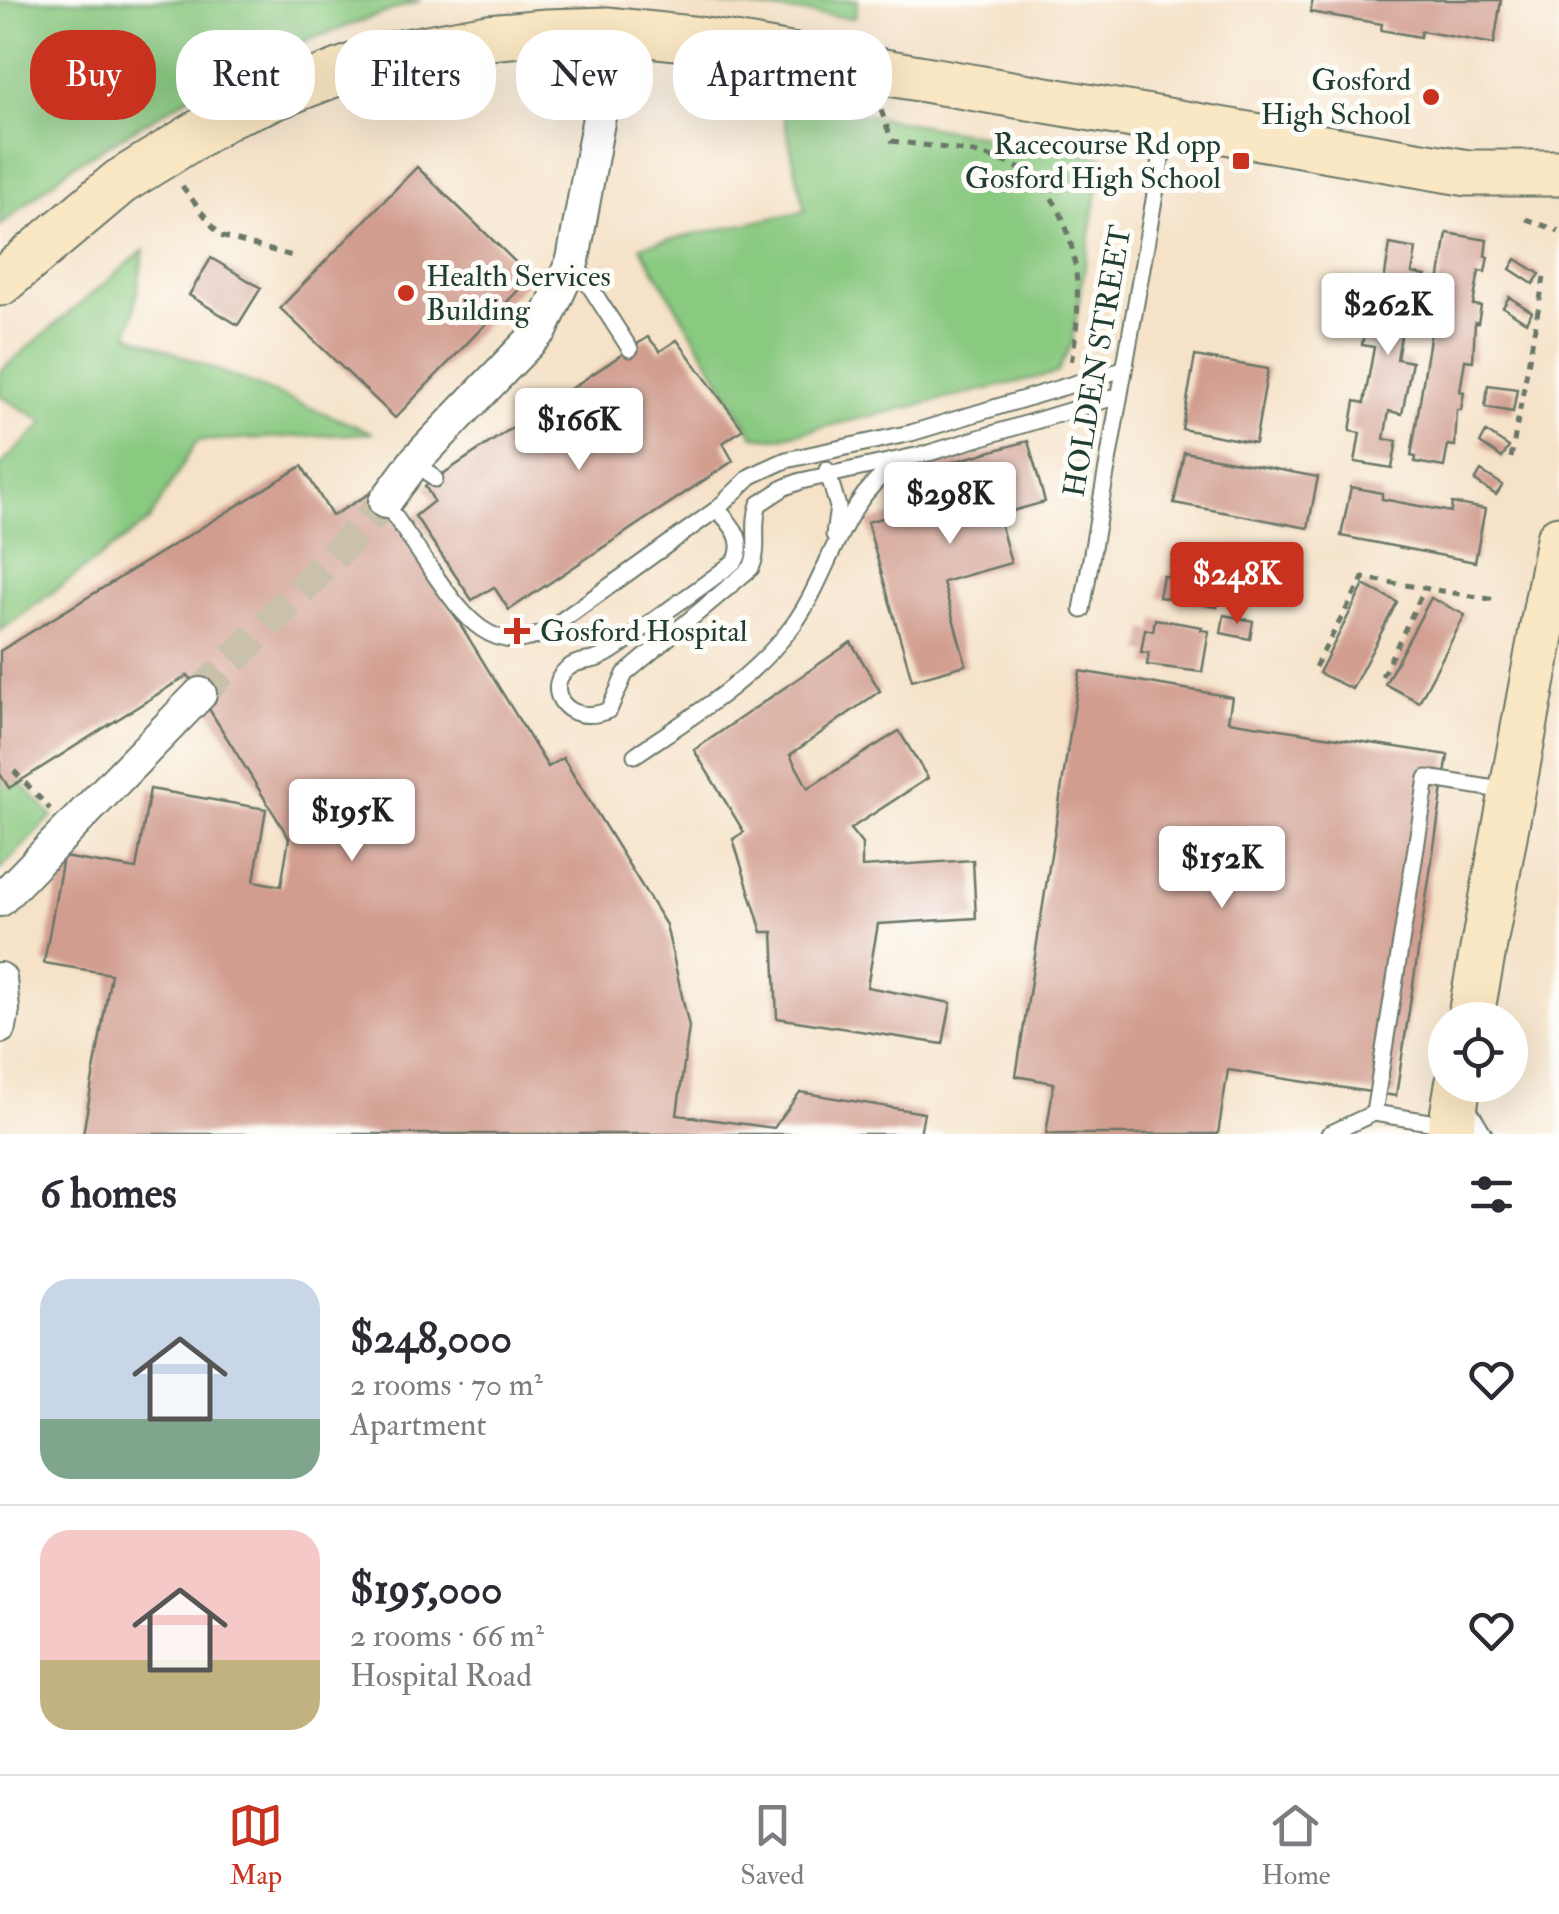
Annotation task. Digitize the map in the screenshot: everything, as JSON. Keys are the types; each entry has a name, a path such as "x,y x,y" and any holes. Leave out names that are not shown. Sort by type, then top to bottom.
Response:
{"main road":[{"path":"0,283 120,182 230,114 378,58 516,35"},
{"path":"653,35 819,58 1468,172 1559,174"},
{"path":"1468,172 1542,211"},
{"path":"1473,1002 1559,539"}],"street":[{"path":"385,502 426,469 542,329 572,260 598,120"},
{"path":"0,900 200,694"},
{"path":"0,979 0,1028"}],"lane":[{"name":"HOLDEN STREET","path":"1082,610 1168,121"},
{"path":"572,260 630,349"},
{"path":"385,502 464,612 481,630 515,641 547,631 717,509 751,476 786,460 911,434 1123,369"},
{"path":"828,554 855,508 884,474 898,464 1118,396"},
{"path":"634,755 716,701 774,647 806,605 838,520 822,452"},
{"path":"717,509 736,532 740,544 736,560 604,656 570,666 558,690 561,702 570,712 584,717 609,710 625,674 743,577 756,558 759,504 785,487 929,453"},
{"path":"1374,1113 1427,778 1511,792"},
{"path":"1329,1134 1374,1113 1460,1114"}],"path":[{"path":"885,120 892,141 994,158 1020,168 1040,186 1061,216 1072,245 1080,310 1068,373"},
{"path":"180,184 220,236 296,257"},
{"path":"1542,211 1559,230"},
{"path":"1510,458 1545,272"},
{"path":"1534,328 1547,331"},
{"path":"1521,400 1534,402"},
{"path":"1315,666 1363,578 1496,600"},
{"path":"1382,676 1425,588"},
{"path":"14,771 55,814"}],"green space":[{"path":"0,0 421,0 315,38 315,30 176,30 176,104 156,116 156,30 30,30 30,120 150,120 69,168 0,226"},
{"path":"670,0 858,0 855,18"},
{"path":"785,120 892,120 1103,157 1072,343 1057,373 776,438 754,436 640,246 805,211"},
{"path":"144,250 128,334 373,433 197,441 149,521 0,631 0,466 45,422 0,396 0,371"},
{"path":"12,773 52,816 0,870 0,775"}],"building":[{"path":"1313,0 1501,0 1494,44 1421,31 1420,37 1381,30 1382,24 1310,12"},
{"name":"Health Services Building","path":"417,167 531,277 395,418 280,308"},
{"path":"1447,233 1487,240 1488,257 1485,272 1479,271 1473,305 1481,306 1478,323 1475,322 1473,361 1465,360 1455,446 1448,445 1444,467 1415,462 1416,457 1411,456"},
{"path":"1390,244 1416,249 1412,273 1426,276 1417,327 1403,324 1397,359 1412,362 1402,414 1389,411 1384,439 1397,441 1392,468 1355,462 1360,433 1350,431 1355,401 1364,403 1374,347 1362,345 1367,316 1378,318"},
{"path":"211,258 261,288 238,325 189,295"},
{"path":"1516,259 1540,274 1533,284 1510,269"},
{"path":"1509,297 1532,312 1526,322 1503,307"},
{"path":"648,337 660,351 677,340 743,429 723,443 733,461 509,610 494,587 472,600 415,516 434,501 425,486"},
{"path":"1195,356 1268,369 1255,443 1182,429"},
{"path":"1488,385 1517,389 1513,412 1485,407"},
{"path":"1486,432 1509,447 1502,458 1480,443"},
{"path":"1028,441 1045,502 998,515 1011,563 943,582 966,665 912,680 867,522 933,504 923,470"},
{"path":"1184,452 1318,477 1308,528 1174,503"},
{"path":"302,466 332,516 377,489 548,767 563,758 666,925 689,1027 677,1115 774,1128 800,1092 924,1113 920,1134 83,1134 111,974 44,963 63,857 136,869 150,789 266,809 254,881 281,886 289,838 188,675 9,788 0,774 0,651"},
{"path":"1481,471 1503,485 1496,495 1475,481"},
{"path":"1351,487 1382,493 1382,499 1451,512 1452,503 1485,509 1475,562 1341,536"},
{"path":"1239,549 1267,553 1264,570 1236,566"},
{"path":"1189,550 1214,554 1212,568 1234,572 1230,595 1219,593 1217,607 1159,597 1163,576 1169,577 1173,554 1189,556"},
{"path":"1364,585 1397,602 1352,689 1319,673"},
{"path":"1431,598 1465,615 1419,702 1385,684"},
{"path":"1224,615 1253,621 1250,639 1221,633"},
{"path":"1155,619 1209,631 1202,672 1147,665 1149,653 1141,652 1145,629 1153,631"},
{"path":"851,642 880,691 790,755 808,788 899,731 928,778 850,829 862,844 862,867 973,860 976,918 878,924 867,987 951,1003 943,1044 777,1018 773,932 762,932 733,839 744,832 694,750"},
{"path":"1080,671 1232,697 1228,721 1448,755 1396,1096 1228,1070 1218,1134 1046,1134 1054,1083 1016,1076"}],"tunnel":[{"path":"200,694 385,502"}],"place":[{"name":"Gosford High School","path":"1431,97"},
{"name":"Racecourse Rd opp Gosford High School","path":"1241,161"},
{"name":"Health Services Building","path":"406,293"},
{"name":"Gosford Hospital","path":"517,631"}]}
